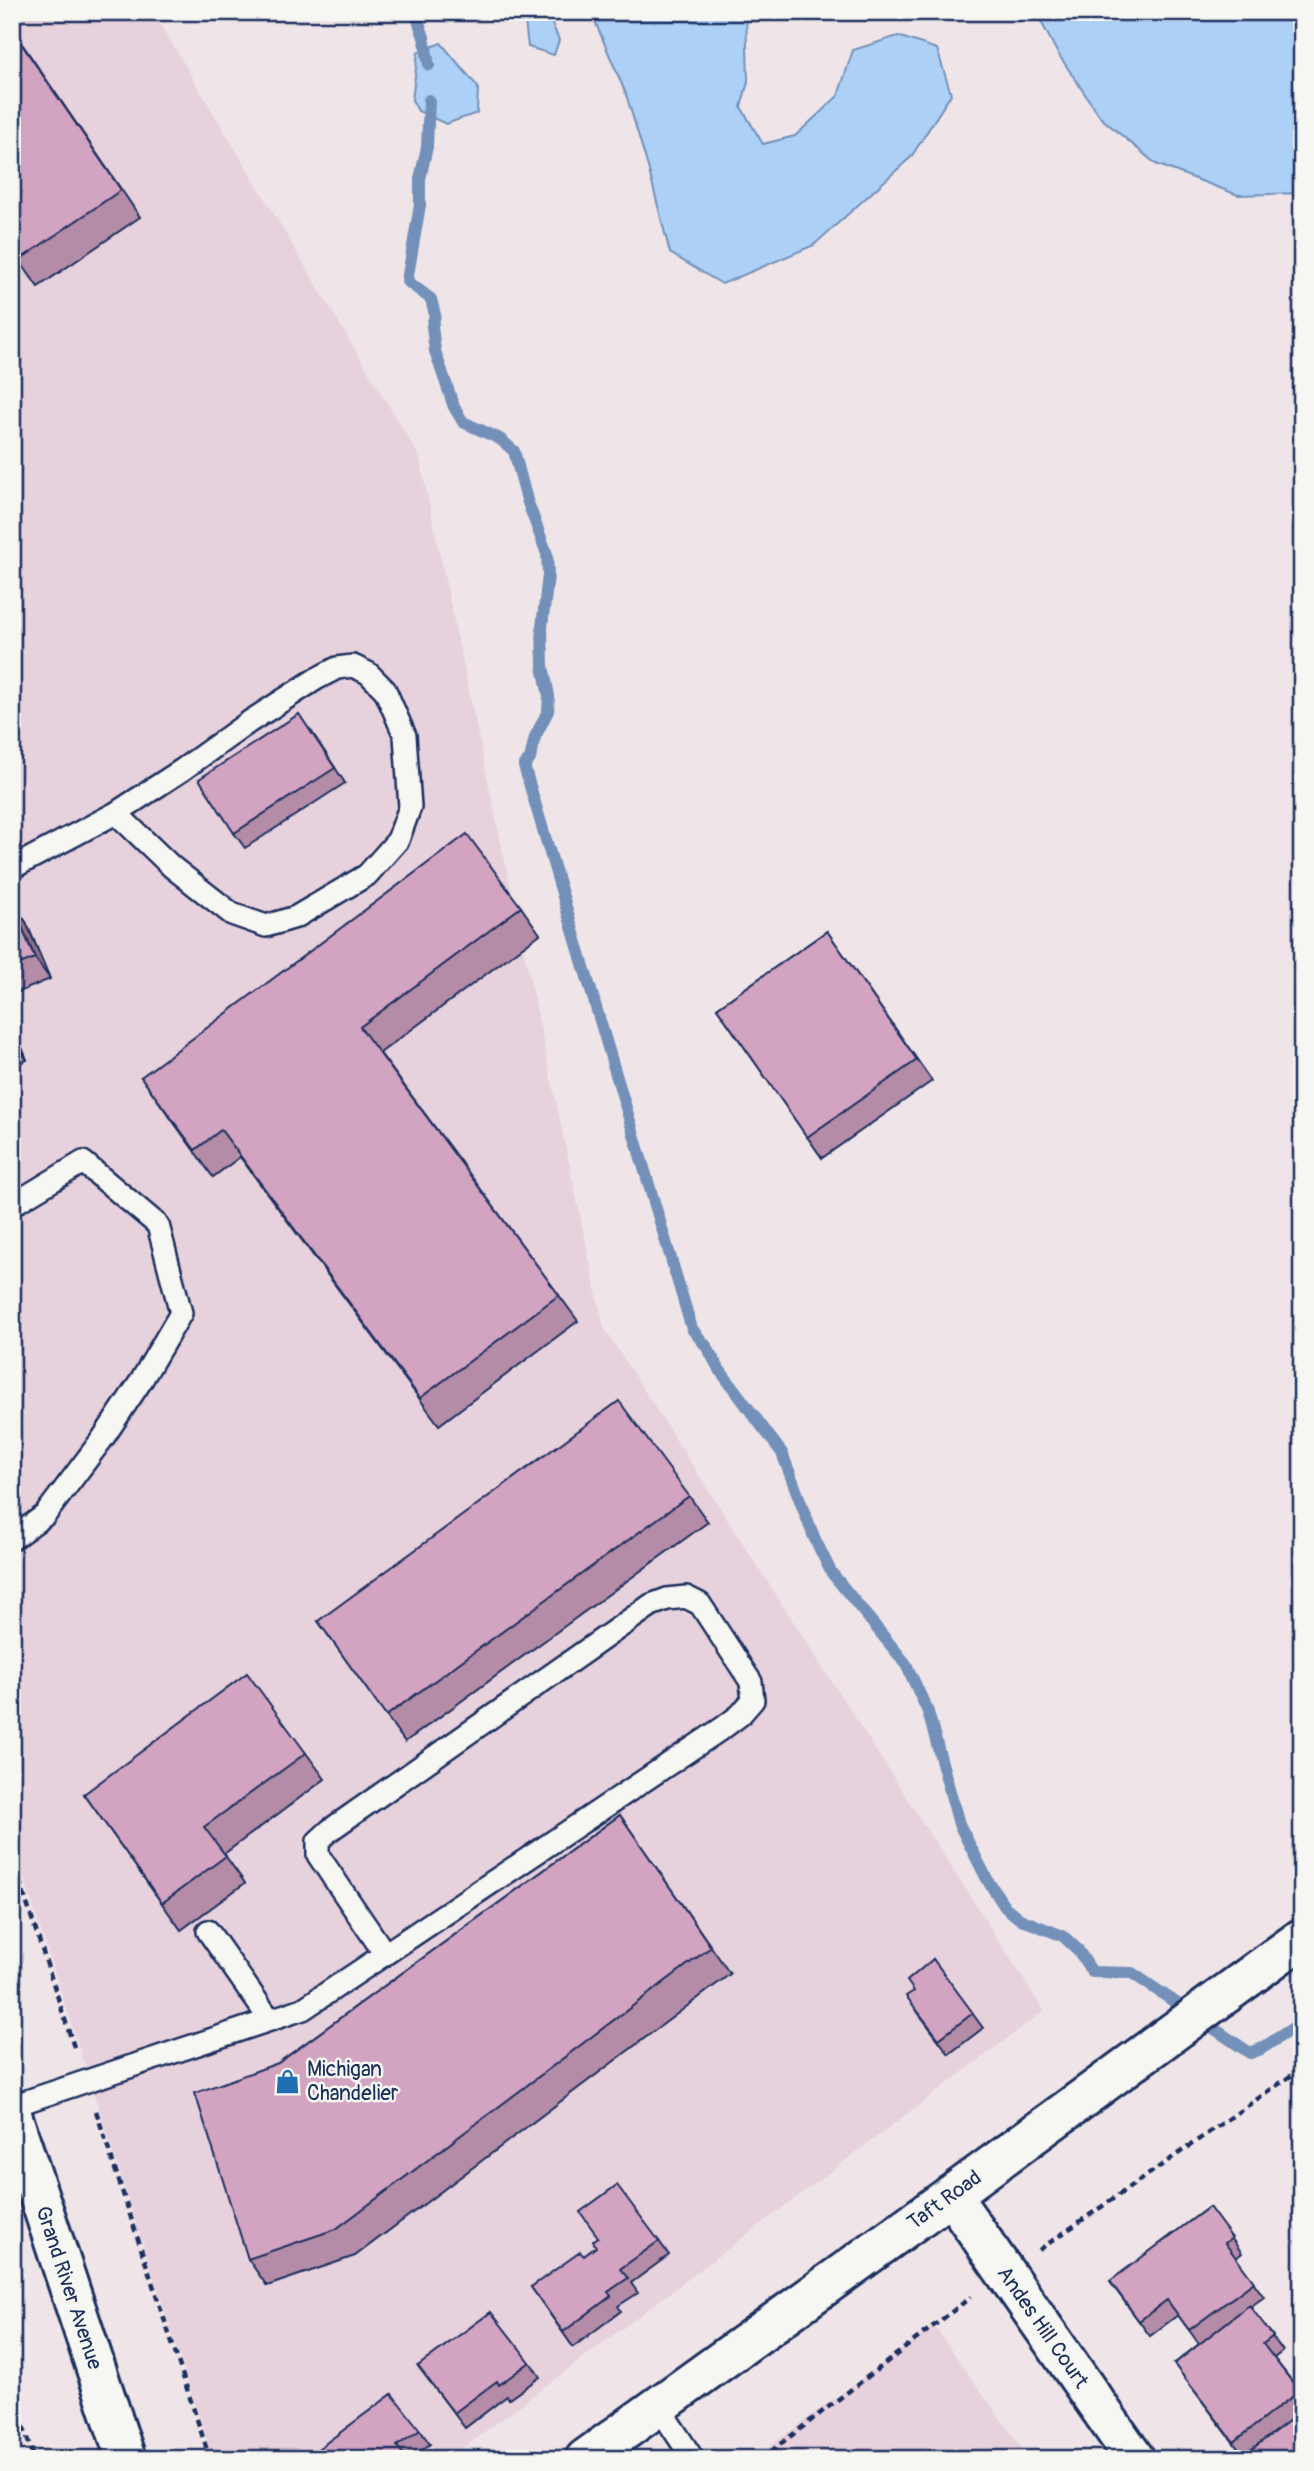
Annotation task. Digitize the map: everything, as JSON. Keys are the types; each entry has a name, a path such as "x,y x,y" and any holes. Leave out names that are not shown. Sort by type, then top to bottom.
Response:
{"street":[{"name":"Taft Road","path":"585,2459 1302,1938"},
{"name":"Grand River Avenue","path":"12,2115 126,2459"},
{"name":"Andes Hill Court","path":"951,2195 1135,2459"}],"lane":[{"path":"12,868 116,813 182,771 249,722 337,668 353,666 368,673 385,690 405,736 410,807 398,840 367,876 296,916 266,926 232,914 172,867 116,813"},
{"path":"12,1205 83,1162 158,1224 181,1313 103,1438 45,1515 12,1539"},
{"path":"12,2106 303,2008 385,1954 740,1715 752,1700 751,1682 700,1604 686,1597 667,1599 651,1605 318,1841 318,1855 385,1954"},
{"path":"208,1931 270,2020"},
{"path":"657,2406 693,2459"}],"path":[{"path":"12,1858 209,2459"},
{"path":"12,2392 34,2459"}],"shaded area":[{"path":"12,12 153,12 419,456 604,1328 1044,2011 449,2459 213,2459 12,1842"},
{"path":"934,2326 1030,2459 752,2459"}],"water":[{"path":"524,12 547,12 559,40 554,55 528,47"},
{"path":"591,12 746,12 748,82 741,107 763,144 795,136 838,96 853,50 898,36 937,49 951,94 911,157 814,245 722,284 670,253 626,94"},
{"path":"1036,12 1302,12 1302,193 1238,195 1156,164 1101,118 1057,52"},
{"path":"441,43 478,87 477,113 446,124 418,111 412,100 418,52"}],"building":[{"path":"12,30 121,190 19,260 12,250"},
{"path":"299,714 335,768 234,833 199,779"},
{"path":"467,834 521,907 360,1027 559,1295 420,1398 221,1130 195,1150 141,1077"},
{"path":"12,905 35,958 12,967"},
{"path":"827,931 917,1060 807,1137 717,1008"},
{"path":"619,1401 689,1496 386,1716 318,1621"},
{"path":"247,1673 306,1753 204,1827 226,1856 162,1903 84,1794"},
{"path":"620,1815 711,1947 336,2229 248,2259 195,2093 278,2063"},
{"path":"933,1959 973,2013 939,2039 906,1996 914,1991 907,1981"},
{"path":"617,2185 659,2241 620,2269 628,2278 608,2292 611,2296 563,2332 531,2287 580,2252 584,2256 596,2247 593,2241 598,2237 580,2212"},
{"path":"1209,2207 1232,2238 1225,2243 1254,2282 1189,2330 1167,2300 1139,2321 1110,2281"},
{"path":"1249,2305 1273,2336 1263,2344 1299,2391 1234,2442 1174,2364"},
{"path":"491,2312 530,2362 499,2385 497,2381 454,2413 418,2366"},
{"path":"392,2394 420,2430 397,2446 404,2455 398,2459 319,2459 314,2452"},
{"path":"1302,2411 1302,2459 1247,2459 1244,2455"}],"waterway":[{"path":"415,12 424,37 429,65"},
{"path":"429,100 427,147 420,179 420,205 407,281 431,299 435,315 432,326 435,351 454,407 463,422 500,439 514,451 527,500 547,554 548,575 542,627 548,711 535,737 530,759 524,766 692,1329 782,1453 814,1537 831,1572 906,1664 928,1712 959,1824 988,1881 1005,1907 1020,1919 1063,1936 1078,1950 1092,1972 1132,1973 1250,2053 1261,2049 1302,2022"}],"place":[{"name":"Michigan Chandelier","path":"287,2081"}]}
